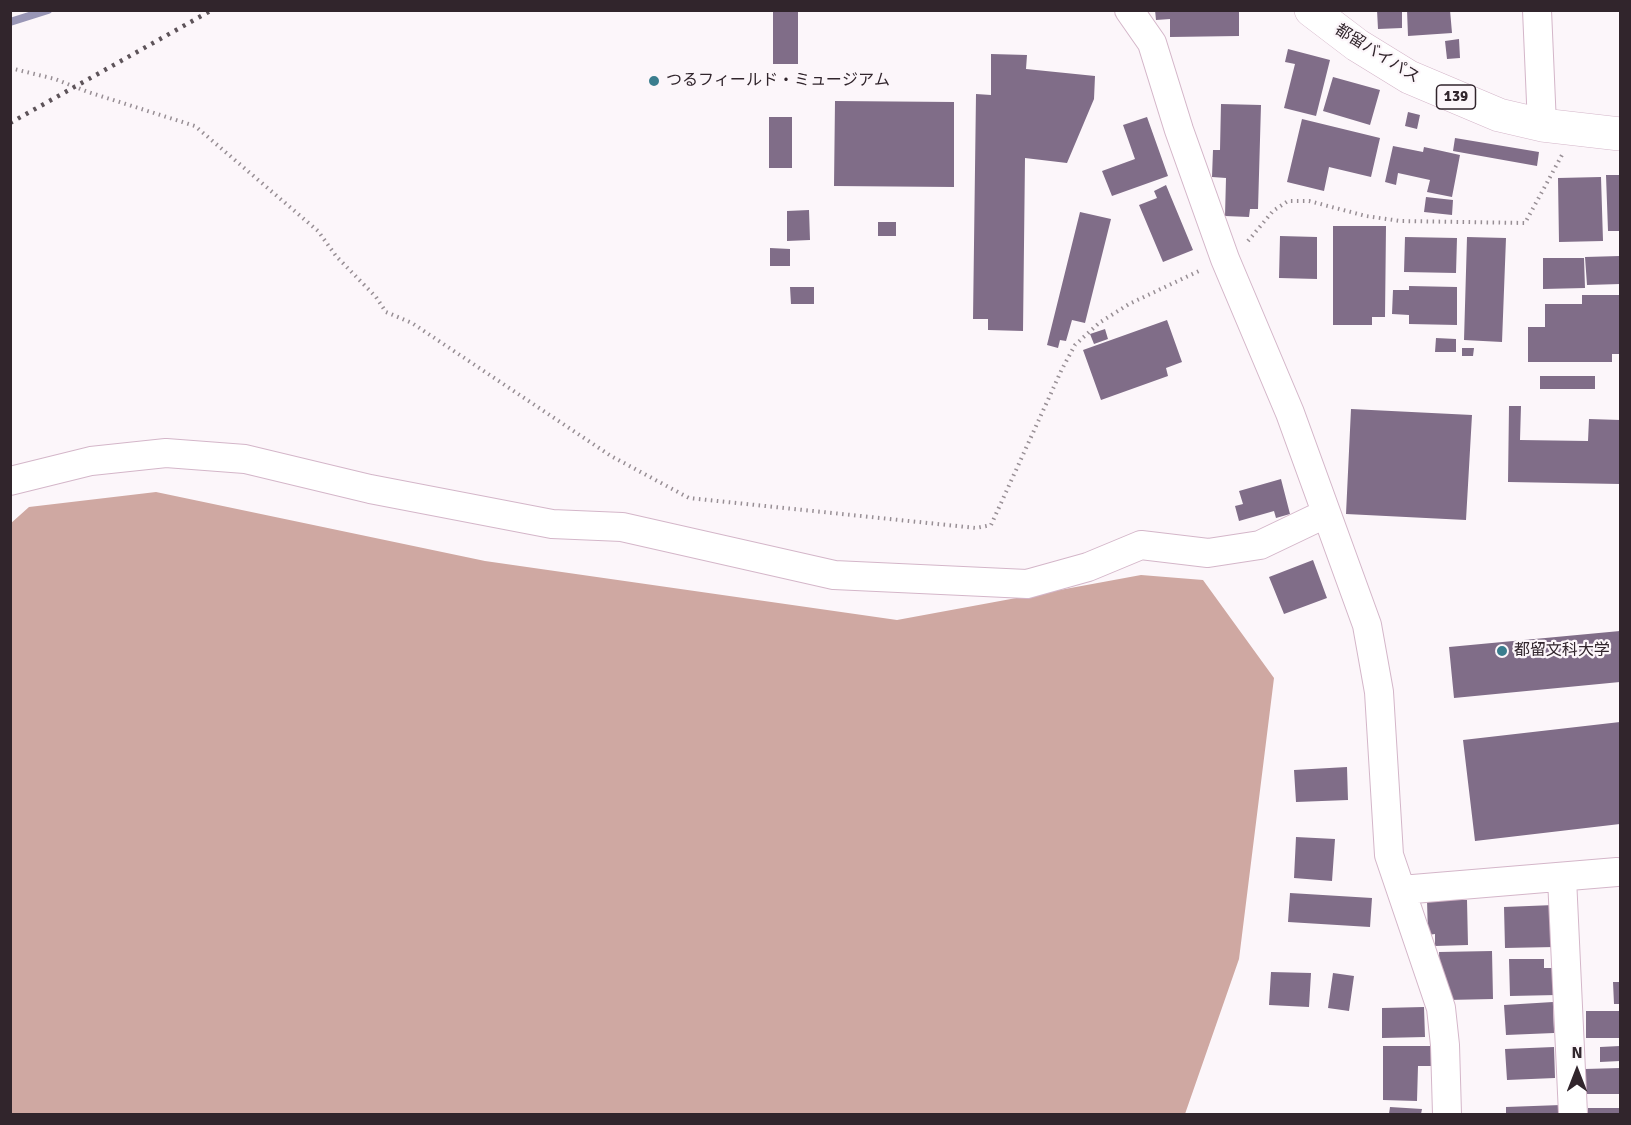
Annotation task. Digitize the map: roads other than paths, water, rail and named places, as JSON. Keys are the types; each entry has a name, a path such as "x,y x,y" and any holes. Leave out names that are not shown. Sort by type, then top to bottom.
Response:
{"highway":[{"name":"都留バイパス","path":"1311,10 1357,45 1409,77 1499,115 1577,130 1620,134"}],"street":[{"path":"1129,10 1152,43 1225,259 1290,413 1325,514 1355,585 1367,625 1379,692 1389,855 1441,1008 1445,1045 1447,1114"},
{"path":"1536,10 1542,124"},
{"path":"10,481 91,461 166,453 245,459 370,489 552,524 622,527 834,574 1027,584 1088,567 1141,545 1208,553 1260,545 1325,514"},
{"path":"1401,890 1617,872"},
{"path":"1562,878 1573,1114"}],"waterway":[{"path":"10,22 48,10"}],"railway":[{"path":"10,123 212,10"}],"place":[{"name":"つるフィールド・ミュージアム","path":"654,81"},
{"name":"都留文科大学","path":"1502,651"}]}
